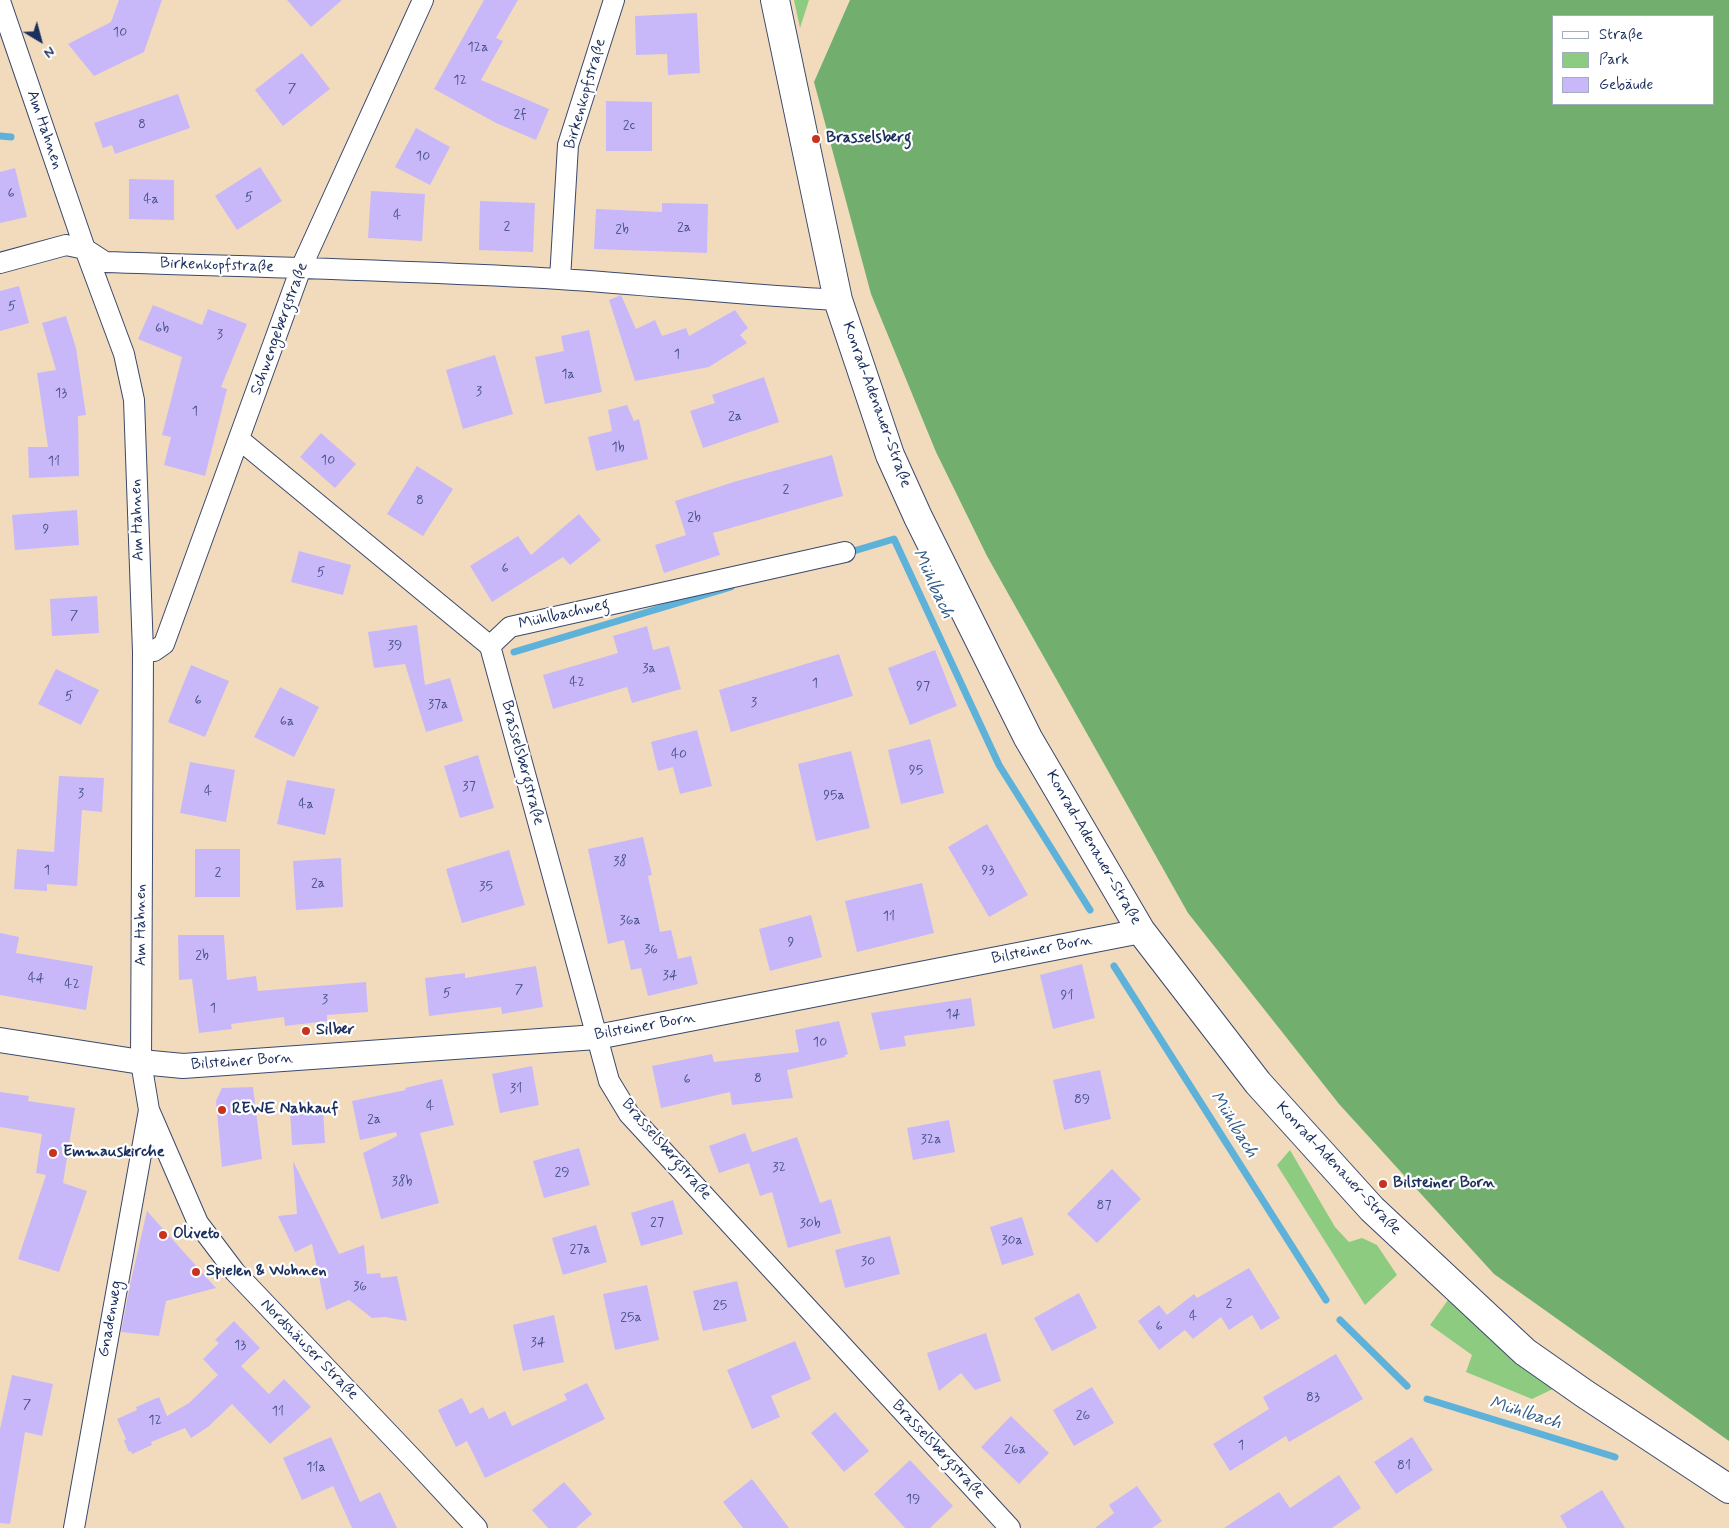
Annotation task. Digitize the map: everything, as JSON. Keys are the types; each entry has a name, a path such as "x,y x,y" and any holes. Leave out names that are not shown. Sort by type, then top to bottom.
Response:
{"main road":[{"name":"Konrad-Adenauer-Straße","path":"775,0 838,300 890,455 918,518 1028,738 1141,932 1258,1083 1372,1209 1525,1352 1729,1489"}],"street":[{"name":"Schwengebergstraße","path":"143,652 154,651 164,644 240,440 301,268 423,0"},
{"name":"Birkenkopfstraße","path":"560,279 568,145 614,0"},
{"name":"Am Hahnen","path":"0,1 85,249 124,354 134,400 143,652 141,1062"},
{"name":"Birkenkopfstraße","path":"0,263 66,245 85,249 105,262 560,279 838,300"},
{"path":"240,440 490,646"},
{"name":"Mühlbachweg","path":"490,646 510,627 844,552"},
{"name":"Brasselsbergstraße","path":"490,646 609,1081 630,1114 1010,1528"},
{"name":"Bilsteiner Born","path":"141,1062 184,1066 597,1037 1141,932"},
{"path":"0,1040 141,1062"},
{"name":"Nordshäuser Straße","path":"141,1062 149,1110 198,1223 235,1272 477,1528"},
{"name":"Gnadenweg","path":"74,1528 149,1110"}],"green space":[{"path":"794,0 809,0 800,28"},
{"path":"850,0 1729,0 1729,1441 1494,1274 1339,1104 1188,913 987,556 936,452 871,294 814,82"},
{"path":"1290,1150 1335,1227 1349,1242 1362,1238 1377,1245 1397,1275 1365,1305 1277,1165"},
{"path":"1448,1300 1503,1350 1555,1388 1532,1399 1466,1372 1472,1355 1430,1325"}],"building":[{"path":"119,0 162,0 144,52 94,76 68,44 111,22"},
{"path":"287,0 342,0 311,27"},
{"path":"484,0 518,0 496,38 503,41 481,80 549,109 536,140 496,123 434,89"},
{"path":"697,13 700,73 668,75 667,54 636,55 635,16"},
{"path":"302,53 330,89 283,126 255,90"},
{"path":"178,94 190,128 115,154 112,145 103,148 94,123"},
{"path":"606,101 652,102 652,151 606,151"},
{"path":"416,128 450,147 430,185 395,167"},
{"path":"260,167 282,201 237,230 215,196"},
{"path":"15,168 27,217 0,223 0,172"},
{"path":"129,179 174,180 174,220 129,219"},
{"path":"371,191 425,194 422,241 368,238"},
{"path":"480,201 535,203 533,252 479,250"},
{"path":"662,203 708,204 707,253 594,249 596,209 662,212"},
{"path":"19,286 29,323 0,331 0,291"},
{"path":"621,295 636,329 655,320 662,336 686,328 689,336 735,310 748,328 740,335 747,343 709,367 635,381 609,300"},
{"path":"153,305 202,325 208,309 247,324 221,387 227,389 205,476 164,465 171,437 162,435 182,357 138,339"},
{"path":"66,316 76,348 86,415 78,416 79,476 29,478 28,447 48,447 37,373 56,370 42,323"},
{"path":"589,330 602,392 545,404 535,357 564,351 561,336"},
{"path":"495,355 513,414 463,429 446,370"},
{"path":"764,377 779,422 703,448 690,411 715,403 712,395"},
{"path":"627,405 634,421 639,419 648,459 596,471 588,437 612,431 608,410"},
{"path":"321,433 356,464 335,488 300,457"},
{"path":"832,455 843,496 713,533 720,555 664,573 655,545 686,535 675,501 737,481"},
{"path":"417,466 453,489 423,536 387,514"},
{"path":"77,510 79,545 15,550 12,515"},
{"path":"579,514 601,540 570,565 563,557 492,602 470,566 518,536 531,555"},
{"path":"299,551 351,565 343,595 291,582"},
{"path":"97,596 99,633 52,636 50,599"},
{"path":"417,625 425,685 450,678 463,721 426,732 405,664 374,668 368,632"},
{"path":"647,626 653,650 669,646 681,689 632,703 627,687 553,709 543,675 618,653 613,636"},
{"path":"935,650 957,706 910,725 888,668"},
{"path":"839,654 853,696 731,732 719,690"},
{"path":"191,665 229,681 205,737 168,722"},
{"path":"56,669 99,690 81,725 38,704"},
{"path":"280,687 319,707 294,757 254,737"},
{"path":"697,730 712,786 680,794 673,767 658,771 651,742"},
{"path":"930,739 944,793 901,804 888,750"},
{"path":"851,751 870,828 816,841 798,764"},
{"path":"478,755 494,808 460,818 444,766"},
{"path":"190,762 235,770 226,822 180,813"},
{"path":"59,776 104,778 102,812 82,810 77,886 47,884 47,891 14,889 17,849 54,852"},
{"path":"287,780 335,789 325,835 277,824"},
{"path":"987,824 1028,895 989,917 948,847"},
{"path":"643,837 652,875 648,876 660,932 671,930 678,959 691,956 698,984 648,996 641,968 631,970 624,940 608,944 588,849"},
{"path":"195,849 240,849 240,897 195,897"},
{"path":"509,850 525,905 462,923 446,869"},
{"path":"341,858 343,907 296,910 293,861"},
{"path":"922,883 934,933 857,952 845,901"},
{"path":"811,915 822,957 770,971 759,929"},
{"path":"0,933 19,937 16,953 93,966 86,1010 0,995"},
{"path":"178,935 224,935 227,980 256,976 258,991 366,982 368,1012 327,1015 327,1021 285,1026 284,1017 231,1024 232,1029 199,1033 192,979 179,980"},
{"path":"1082,964 1095,1018 1053,1029 1040,975"},
{"path":"536,966 543,1007 502,1014 501,1007 429,1016 425,978 465,973 465,978"},
{"path":"971,998 975,1026 904,1036 906,1046 880,1050 871,1013"},
{"path":"839,1021 848,1054 845,1057 787,1070 793,1098 732,1105 730,1092 661,1108 652,1066 712,1054 714,1062 799,1052 795,1030"},
{"path":"532,1066 539,1105 500,1113 492,1074"},
{"path":"1100,1070 1111,1119 1064,1130 1053,1080"},
{"path":"442,1079 454,1125 420,1133 439,1203 381,1219 363,1153 397,1136 396,1132 360,1140 352,1101 406,1090 405,1088"},
{"path":"253,1087 262,1159 222,1167 216,1101 222,1088"},
{"path":"0,1092 29,1096 28,1101 75,1108 63,1183 87,1191 59,1272 18,1259 46,1175 36,1173 42,1134 0,1127"},
{"path":"323,1107 325,1143 292,1145 290,1110"},
{"path":"949,1120 955,1152 913,1160 907,1128"},
{"path":"745,1133 752,1152 797,1137 820,1203 831,1199 841,1233 788,1248 772,1192 760,1196 749,1163 719,1173 709,1146"},
{"path":"579,1148 590,1185 544,1198 533,1161"},
{"path":"293,1161 339,1254 364,1245 367,1274 380,1273 381,1278 397,1276 407,1321 385,1317 372,1318 349,1300 326,1310 312,1244 295,1252 278,1216 297,1214"},
{"path":"1112,1169 1141,1199 1097,1243 1067,1214"},
{"path":"673,1200 683,1234 641,1246 631,1213"},
{"path":"147,1211 216,1288 166,1301 159,1336 121,1332"},
{"path":"1022,1217 1034,1255 1002,1265 990,1227"},
{"path":"596,1225 607,1262 563,1275 552,1238"},
{"path":"890,1236 900,1274 845,1288 835,1250"},
{"path":"1249,1268 1280,1318 1261,1330 1252,1315 1229,1330 1221,1317 1193,1339 1185,1330 1159,1350 1138,1321 1159,1305 1167,1315 1194,1294 1197,1298"},
{"path":"737,1281 747,1321 703,1331 693,1291"},
{"path":"647,1285 659,1340 615,1350 603,1294"},
{"path":"1079,1293 1097,1328 1052,1351 1034,1318"},
{"path":"554,1315 564,1362 523,1371 513,1325"},
{"path":"234,1321 260,1348 241,1366 269,1394 284,1379 311,1407 270,1444 232,1404 208,1427 191,1438 185,1428 151,1442 152,1445 132,1454 131,1451 129,1452 124,1441 126,1439 117,1419 137,1410 136,1407 159,1397 167,1416 189,1403 218,1375 203,1359 219,1343 215,1340"},
{"path":"986,1333 1001,1381 975,1390 961,1373 939,1391 927,1353"},
{"path":"795,1341 811,1379 771,1396 780,1417 752,1429 727,1370"},
{"path":"1336,1354 1363,1399 1289,1442 1286,1436 1230,1471 1213,1444 1269,1409 1263,1397"},
{"path":"12,1375 53,1384 42,1436 25,1432 10,1524 0,1523 0,1429"},
{"path":"587,1383 605,1419 485,1478 467,1441 456,1447 438,1410 462,1398 470,1414 483,1407 489,1419 505,1411 512,1426 567,1400 564,1394"},
{"path":"1092,1387 1114,1423 1074,1446 1053,1410"},
{"path":"835,1412 869,1451 844,1472 811,1433"},
{"path":"1011,1416 1049,1453 1019,1484 981,1447"},
{"path":"331,1437 360,1502 380,1492 397,1528 352,1528 333,1486 302,1500 283,1458"},
{"path":"1412,1437 1433,1470 1396,1494 1374,1462"},
{"path":"910,1460 953,1506 930,1528 905,1528 874,1494"},
{"path":"1339,1475 1361,1508 1332,1528 1224,1528 1279,1492 1290,1508"},
{"path":"752,1479 789,1528 743,1528 723,1502"},
{"path":"564,1482 592,1514 576,1528 548,1528 532,1510"},
{"path":"1137,1486 1162,1521 1152,1528 1095,1528 1114,1513 1109,1505"},
{"path":"1602,1490 1625,1528 1567,1528 1560,1516"}],"waterway":[{"name":"Mühlbach","path":"0,136 11,137"},
{"name":"Mühlbach","path":"847,553 894,539 999,765 1090,910"},
{"name":"Mühlbach","path":"514,652 731,587"},
{"name":"Mühlbach","path":"1114,966 1326,1300"},
{"name":"Mühlbach","path":"1340,1320 1407,1386"},
{"name":"Mühlbach","path":"1427,1399 1615,1457"}],"place":[{"name":"Brasselsberg","path":"816,139"},
{"name":"Silber","path":"306,1031"},
{"name":"REWE Nahkauf","path":"222,1110"},
{"name":"Emmauskirche","path":"53,1153"},
{"name":"Bilsteiner Born","path":"1383,1184"},
{"name":"Oliveto","path":"163,1235"},
{"name":"Spielen & Wohnen","path":"196,1272"}]}
